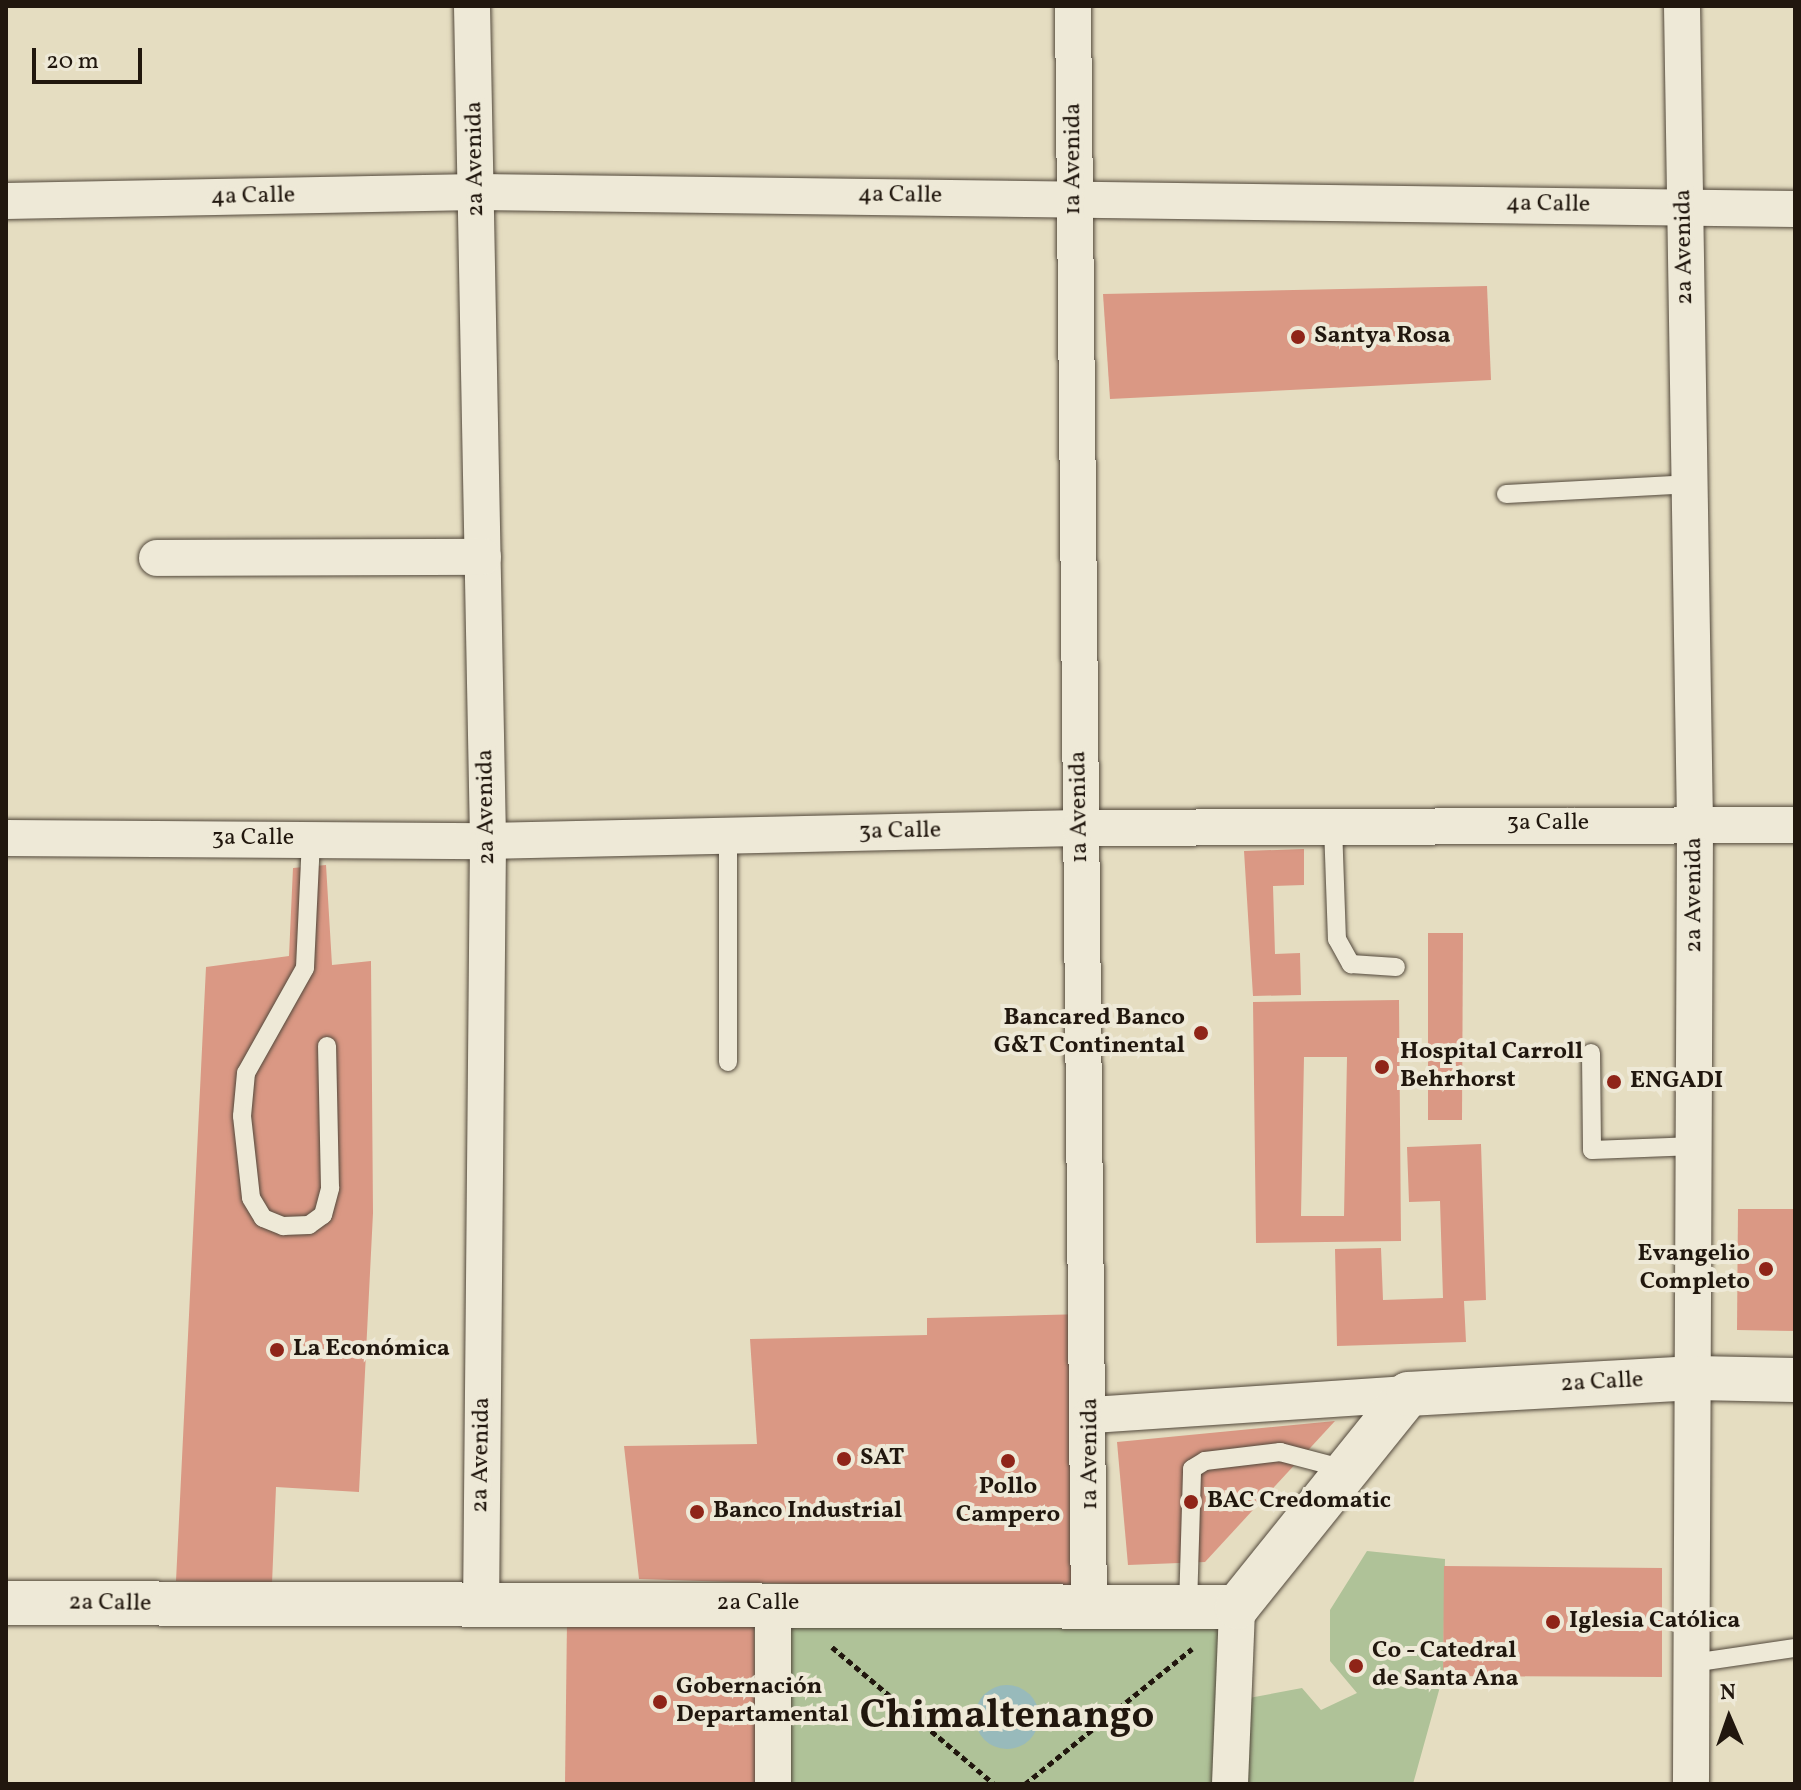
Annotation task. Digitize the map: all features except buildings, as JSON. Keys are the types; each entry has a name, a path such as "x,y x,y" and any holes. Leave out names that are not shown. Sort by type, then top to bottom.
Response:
{"main road":[{"name":"2a Calle","path":"1408,1394 1695,1378 1795,1380"},
{"path":"1237,1607 1408,1394"},
{"name":"2a Calle","path":"6,1603 481,1608 773,1604 1237,1607"}],"street":[{"name":"2a Avenida","path":"472,6 488,841 481,1608"},
{"name":"1a Avenida","path":"1073,6 1080,828 1091,1415 1089,1607"},
{"name":"2a Avenida","path":"1682,6 1695,823 1691,1784"},
{"name":"4a Calle","path":"6,201 477,192 1795,209"},
{"path":"157,558 483,557"},
{"name":"3a Calle","path":"6,838 488,841 1080,828 1695,823 1795,825"},
{"name":"2a Calle","path":"1091,1415 1408,1394"},
{"path":"773,1604 773,1784"},
{"path":"1230,1784 1237,1607"}],"lane":[{"path":"1506,494 1688,484"},
{"path":"1333,826 1337,939 1351,964 1396,967"},
{"path":"728,836 728,1062"},
{"path":"311,840 305,968 246,1073 242,1116 251,1198 263,1218 283,1226 309,1225 323,1215 330,1188 327,1046"},
{"path":"1591,1053 1592,1150 1695,1146"},
{"path":"1188,1607 1192,1469 1222,1458 1280,1452 1348,1469"},
{"path":"1692,1663 1795,1648"}],"path":[{"path":"1025,1784 1237,1607"},
{"path":"821,1638 994,1784"}],"green space":[{"path":"1367,1551 1445,1559 1443,1676 1413,1784 773,1784 773,1604 1237,1607 1233,1701 1302,1688 1321,1710 1357,1693 1330,1661 1330,1610"}],"water":[{"path":"1001,1685 1013,1685 1030,1694 1037,1705 1037,1729 1030,1740 1013,1749 1001,1749 989,1744 980,1735 975,1723 975,1711 980,1699 989,1690"}],"place":[{"name":"Santya Rosa","path":"1298,337"},
{"name":"Bancared Banco G&T Continental","path":"1201,1033"},
{"name":"Hospital Carroll Behrhorst","path":"1382,1067"},
{"name":"ENGADI","path":"1614,1082"},
{"name":"Evangelio Completo","path":"1766,1269"},
{"name":"La Económica","path":"277,1350"},
{"name":"SAT","path":"844,1459"},
{"name":"Pollo Campero","path":"1008,1461"},
{"name":"BAC Credomatic","path":"1191,1502"},
{"name":"Banco Industrial","path":"697,1512"},
{"name":"Iglesia Católica","path":"1553,1622"},
{"name":"Co - Catedral de Santa Ana","path":"1356,1666"},
{"name":"Gobernación Departamental","path":"660,1702"}],"district":[{"name":"Chimaltenango","path":"1007,1717"}]}
